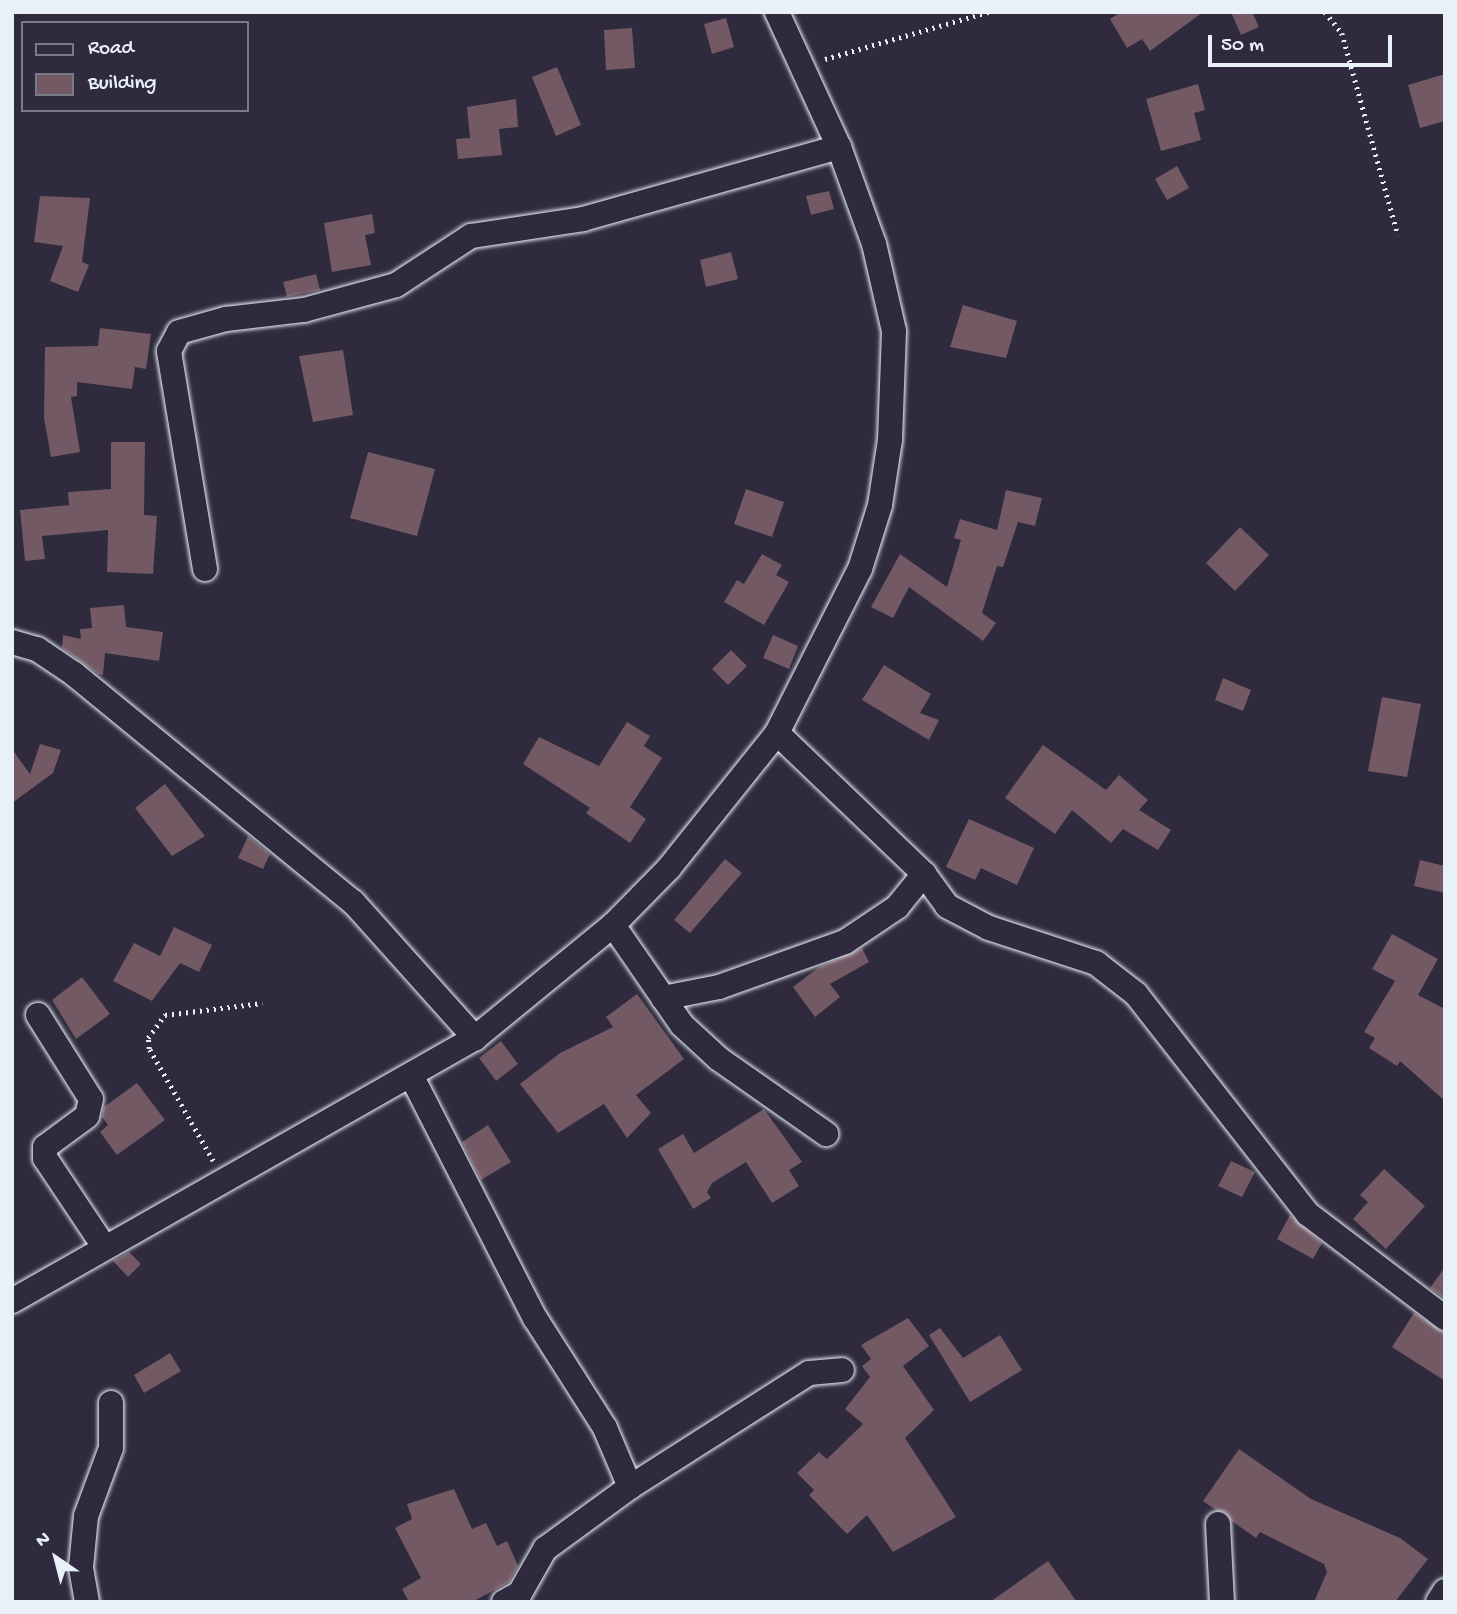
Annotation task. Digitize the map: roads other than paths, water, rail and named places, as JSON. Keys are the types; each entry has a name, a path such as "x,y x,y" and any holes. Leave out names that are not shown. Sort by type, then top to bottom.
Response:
{"street":[{"path":"12,1301 103,1245 412,1077 475,1038 613,925 669,868 777,733 860,569 880,505 890,440 894,331 874,244 839,147 777,12"},
{"path":"205,569 169,351 179,332 226,319 304,310 396,285 471,236 583,219 839,147"},
{"path":"12,642 37,649 74,674 353,902 475,1038"},
{"path":"777,733 924,874 947,906 989,928 1096,962 1136,994 1308,1214 1445,1318"},
{"path":"663,998 719,987 845,942 897,907 924,874"},
{"path":"613,925 682,1025 719,1059 826,1134"},
{"path":"38,1015 91,1099 87,1116 45,1147 45,1158 103,1245"},
{"path":"412,1077 535,1318 604,1428 630,1488"},
{"path":"504,1602 520,1593 545,1549 630,1488 809,1373 842,1370"},
{"path":"87,1602 81,1567 86,1516 111,1448 111,1403"},
{"path":"1218,1524 1222,1602"},
{"path":"1438,1602 1445,1591"}]}
